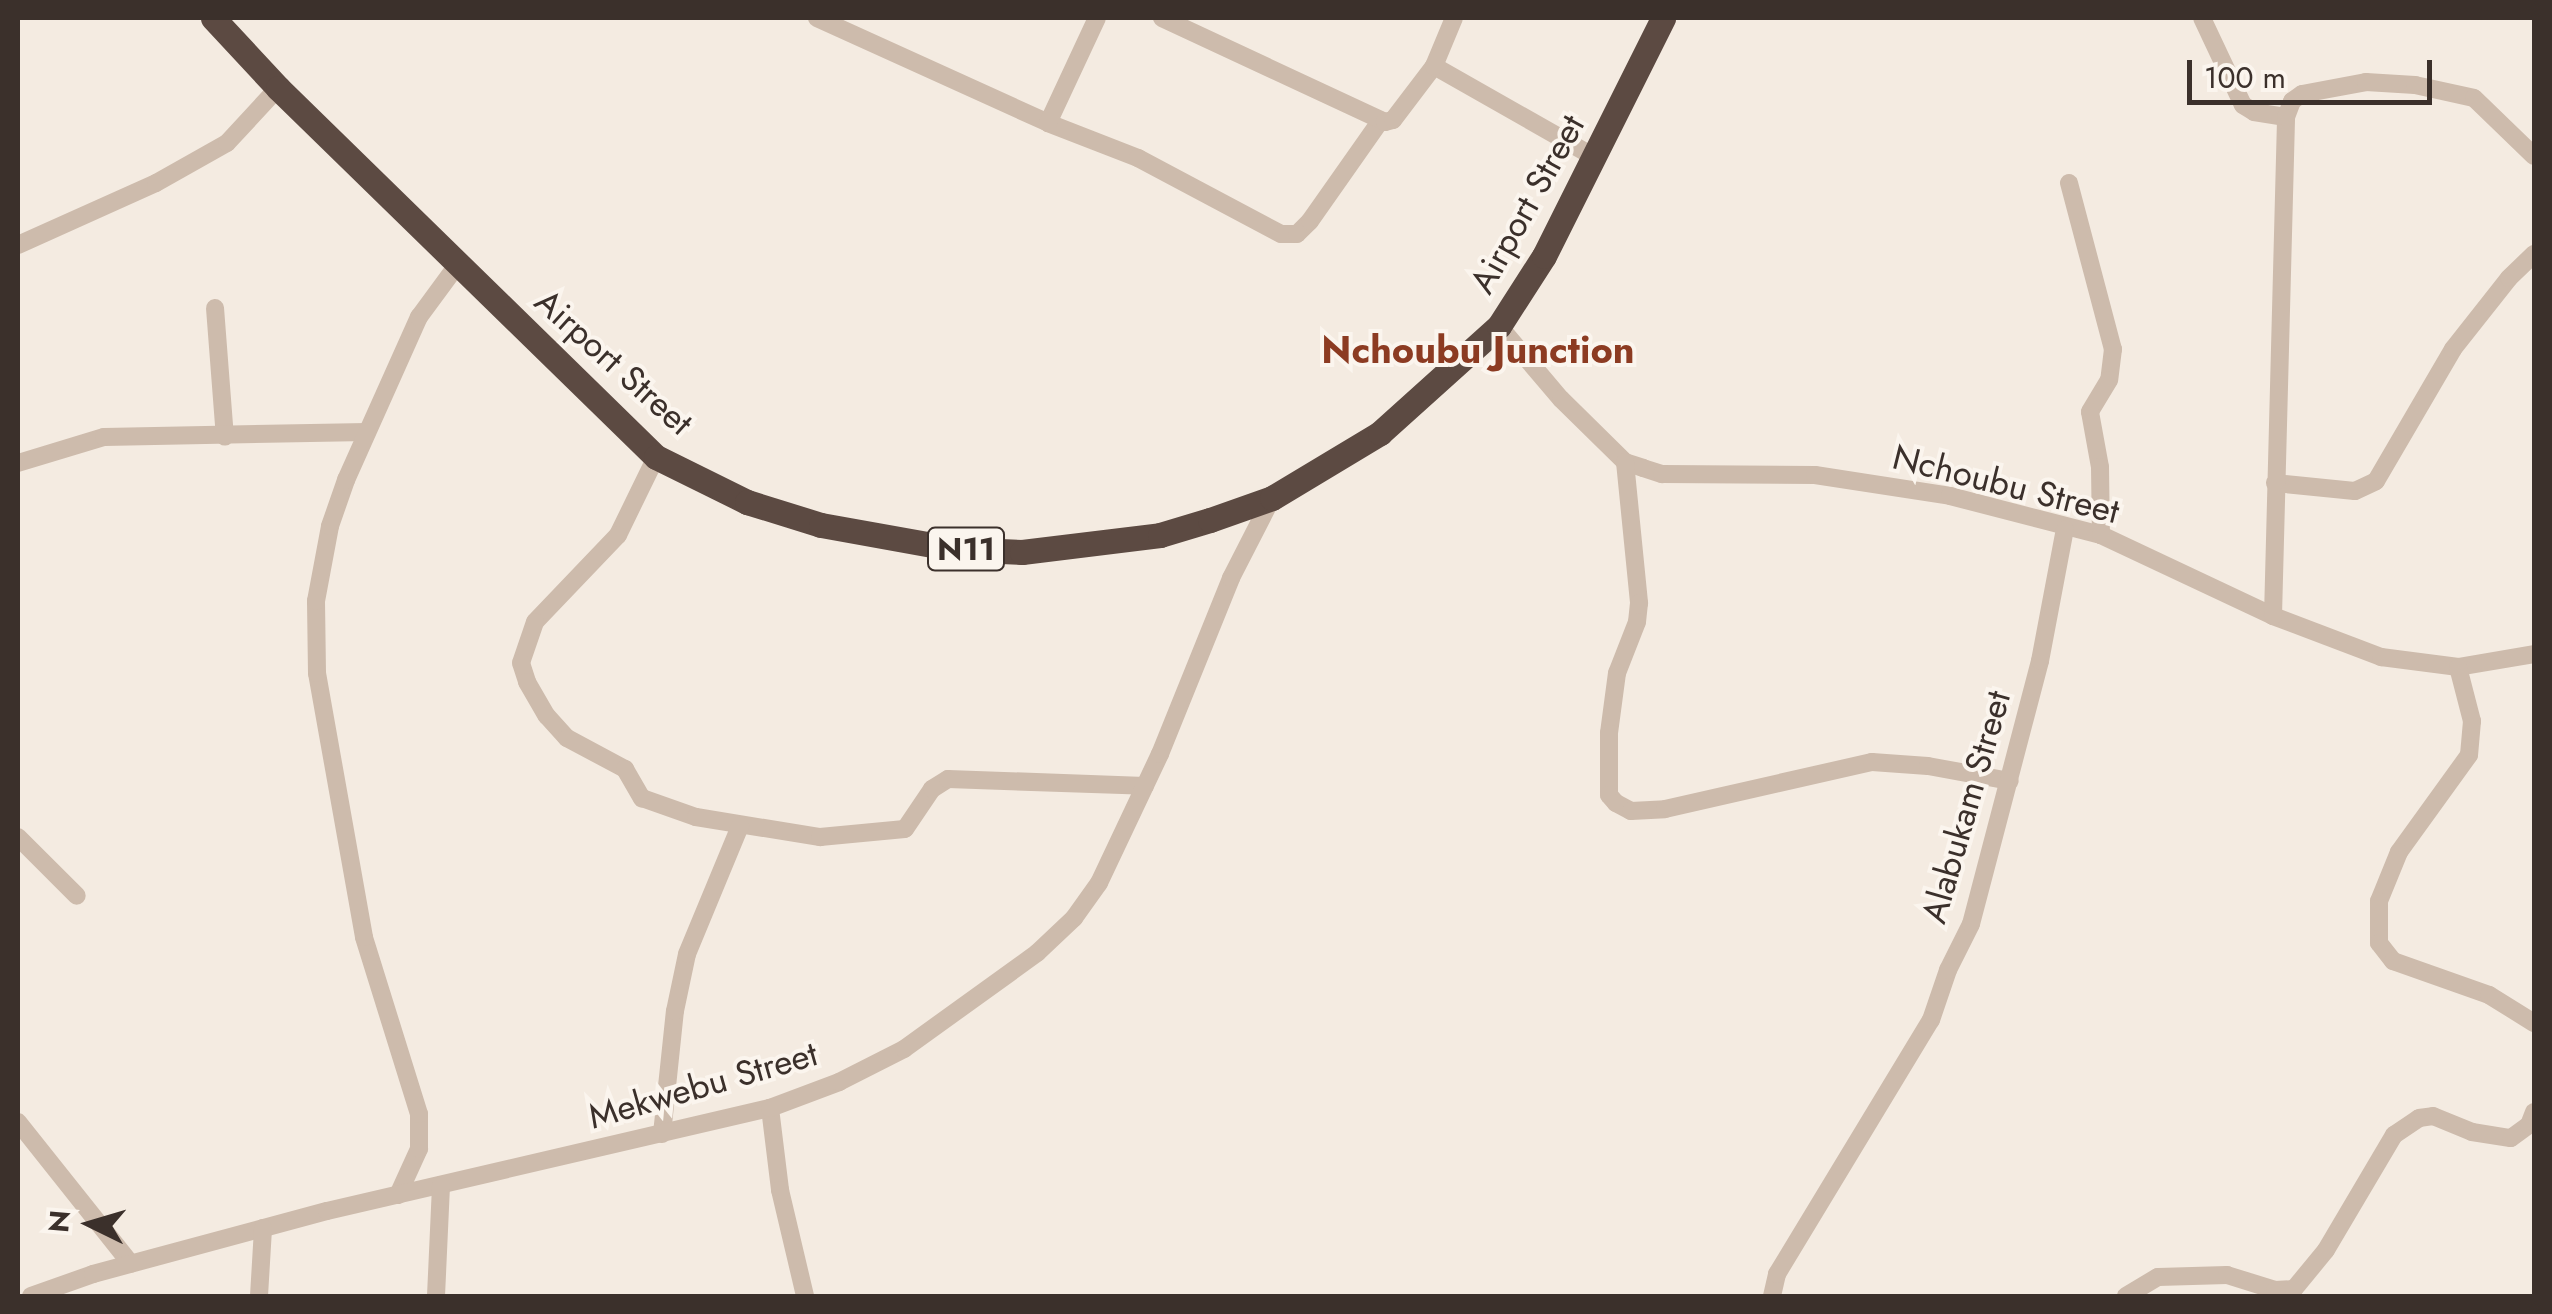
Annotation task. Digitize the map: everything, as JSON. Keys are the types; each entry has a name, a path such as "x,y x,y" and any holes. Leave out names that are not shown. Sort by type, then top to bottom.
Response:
{"highway":[{"name":"Airport Street","path":"213,18 278,88 656,457 766,508 822,525 954,549 1022,552 1160,535 1272,498 1380,433 1499,326 1544,256 1664,18"}],"street":[{"path":"1048,123 1097,18"},
{"path":"1162,18 1380,120 1393,120 1434,66 1454,18"},
{"path":"2202,18 2243,105 2254,112 2286,117"},
{"path":"823,19 1048,123 1138,158 1281,234 1297,234 1310,221 1380,120"},
{"path":"1434,66 1596,158"},
{"path":"2272,616 2286,117 2292,102 2302,94 2339,84 2415,85 2474,98 2534,156"},
{"path":"18,246 156,183 228,143 278,88"},
{"path":"2069,182 2113,349 2109,380 2090,412 2100,468 2101,535"},
{"path":"2275,483 2354,491 2376,481 2453,349 2534,254"},
{"path":"398,1195 419,1149 419,1114 364,937 318,673 316,601 330,526 367,432 419,317 458,264"},
{"path":"215,308 225,437"},
{"name":"Nchoubu Street","path":"1499,326 1561,400 1626,462 1662,474 1816,475 1950,496 2065,529 2101,535 2272,616 2369,654 2458,667 2534,654"},
{"path":"18,463 104,438 367,432"},
{"path":"656,457 618,535 536,622 524,646 522,663 526,682 547,716 567,738 625,769 642,798 653,806 740,826 820,837 893,833 916,819 932,789 948,779 1145,786"},
{"path":"1626,462 1639,602 1636,622 1617,673 1609,734 1609,795 1616,804 1631,812 1665,809 1872,762 1928,766 2010,781"},
{"name":"Mekwebu Street","path":"31,1296 263,1228 770,1108 839,1082 904,1048 1036,953 1074,918 1099,883 1145,786 1231,578 1272,498"},
{"name":"Alabukam Street","path":"1772,1296 1786,1258 1931,1020 1948,970 1971,924 2040,661 2065,529"},
{"path":"2458,667 2472,721 2468,755 2399,852 2379,902 2379,943 2393,961 2489,995 2534,1024"},
{"path":"662,1134 675,1011 686,954 740,826"},
{"path":"18,838 77,896"},
{"path":"770,1108 780,1190 805,1296"},
{"path":"2126,1296 2158,1277 2227,1275 2274,1290 2294,1289 2326,1250 2394,1134 2419,1118 2433,1116 2472,1132 2511,1138 2529,1125 2534,1112"},
{"path":"18,1122 131,1264"},
{"path":"436,1296 441,1185"},
{"path":"259,1296 263,1228"}],"district":[{"name":"Nchoubu Junction","path":"1478,350"}]}
